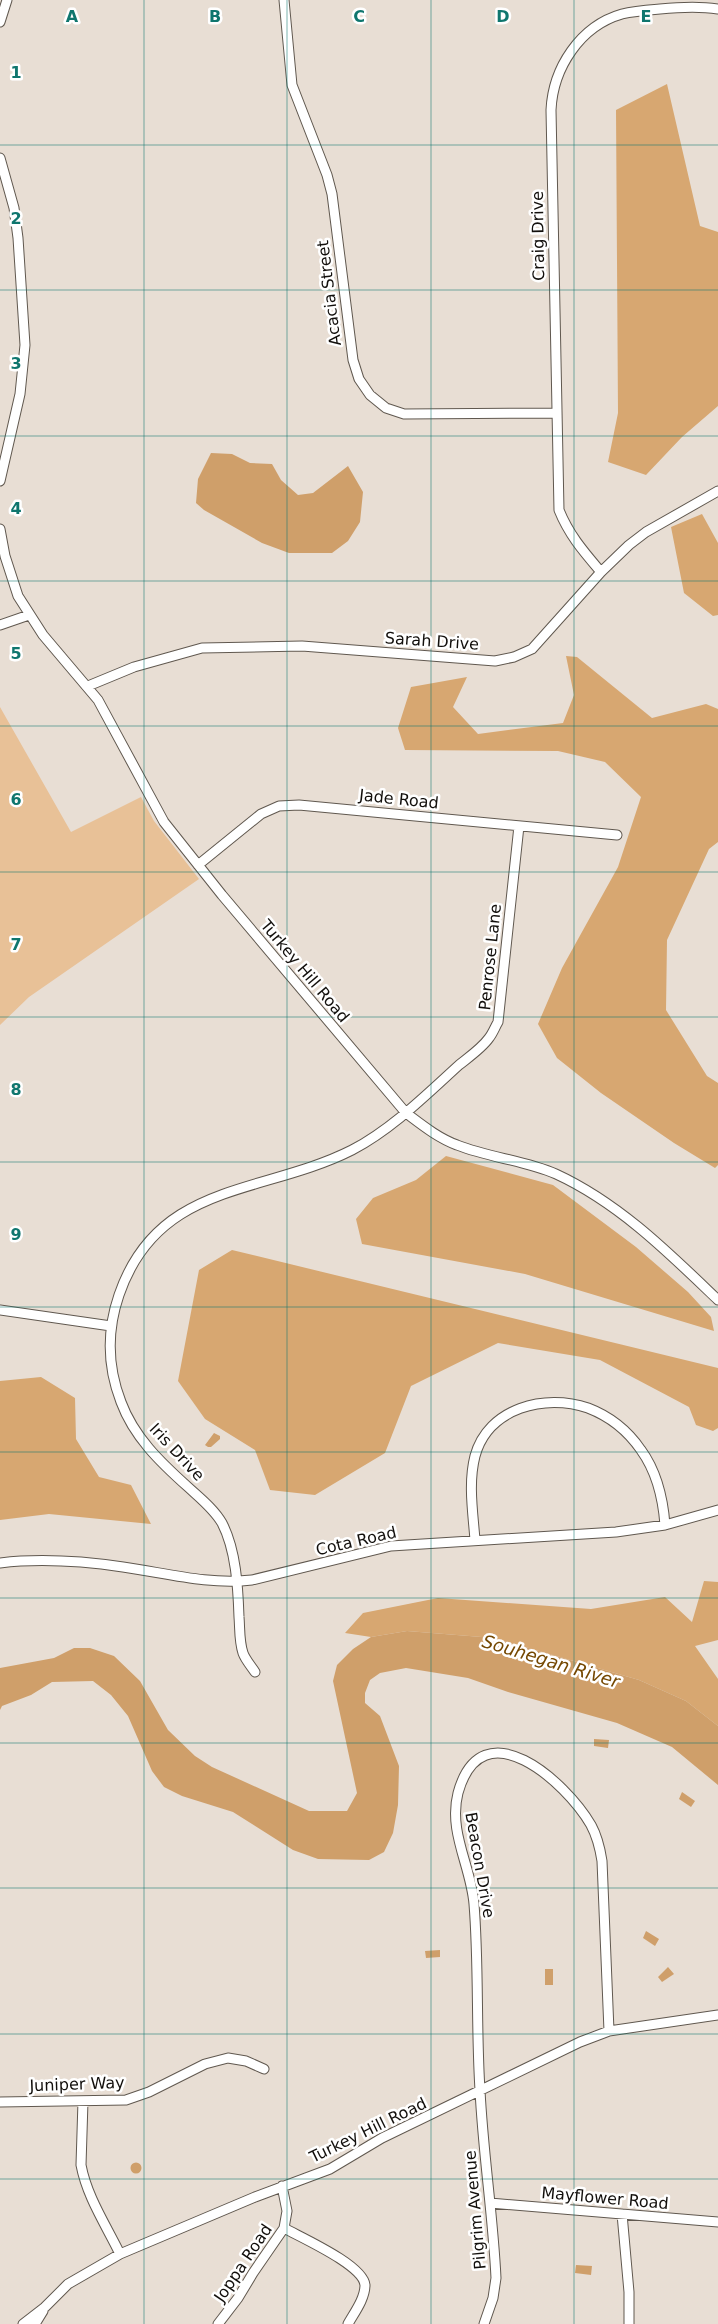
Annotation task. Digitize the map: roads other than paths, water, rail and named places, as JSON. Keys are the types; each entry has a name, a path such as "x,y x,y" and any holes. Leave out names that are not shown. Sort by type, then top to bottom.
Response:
{"street":[{"path":"0,22 7,0"},
{"name":"Acacia Street","path":"284,0 292,85 327,175 332,194 350,341 359,379 370,395 386,408 404,414 556,412"},
{"name":"Craig Drive","path":"601,572 577,546 566,529 559,510 551,110 553,91 559,73 574,46 588,33 613,17 632,12 674,8 699,7 718,9"},
{"path":"0,158 14,208 18,238 25,346 20,394 0,480"},
{"name":"Sarah Drive","path":"88,686 134,667 202,648 302,646 495,661 514,657 532,649 601,572 629,545 646,532 718,491"},
{"name":"Turkey Hill Road","path":"0,529 4,556 28,615 59,655 88,686 109,716 146,792 164,822 406,1113 436,1135 457,1145 530,1164 557,1175 589,1193 642,1229 677,1259 718,1300"},
{"path":"0,625 28,615"},
{"name":"Jade Road","path":"198,865 261,814 279,806 299,804 617,835"},
{"name":"Penrose Lane","path":"406,1113 489,1039 498,1022 519,826"},
{"name":"Iris Drive","path":"255,1672 243,1654 230,1541 221,1522 208,1506 151,1452 129,1420 121,1402 112,1365 111,1326 123,1284 132,1266 155,1234 170,1222 211,1197 306,1168 352,1150 406,1113"},
{"path":"0,1310 111,1326"},
{"path":"475,1540 472,1475 475,1456 482,1438 494,1423 510,1412 529,1405 549,1403 587,1408 605,1416 621,1428 641,1450 655,1475 661,1492 665,1525"},
{"name":"Cota Road","path":"0,1562 25,1560 75,1561 212,1582 236,1582 252,1580 392,1546 616,1532 665,1525 718,1510"},
{"name":"Beacon Drive","path":"480,2092 474,1901 457,1834 455,1815 464,1777 470,1768 486,1757 495,1754 514,1756 539,1767 580,1808 595,1834 602,1861 609,2031"},
{"name":"Turkey Hill Road","path":"23,2324 68,2284 120,2254 282,2186 330,2169 382,2138 580,2042 609,2031 718,2015"},
{"name":"Juniper Way","path":"0,2102 112,2101 138,2096 213,2060 236,2059 264,2069"},
{"name":"Pilgrim Avenue","path":"480,2092 496,2278 493,2298 484,2324"},
{"path":"83,2101 81,2165 83,2176 90,2195 120,2254"},
{"name":"Joppa Road","path":"218,2324 238,2298 284,2228 287,2211 282,2186"},
{"name":"Mayflower Road","path":"490,2203 718,2222"},
{"path":"622,2214 629,2292 629,2324"},
{"path":"284,2228 348,2264 361,2275 365,2284 363,2295 348,2324"},
{"name":"Turkey Hill Road","path":"35,2324 45,2306"}],"water":[{"path":"211,453 232,454 250,463 272,464 281,480 298,495 313,493 348,466 363,492 360,522 348,541 332,553 289,553 262,543 204,510 196,503 198,479"},
{"path":"214,1433 220,1436 220,1439 211,1447 208,1447 205,1445"},
{"name":"Souhegan River","path":"407,1631 494,1638 639,1680 686,1701 718,1726 718,1785 672,1747 617,1723 508,1692 468,1678 406,1668 380,1673 370,1680 365,1693 365,1703 380,1716 399,1766 398,1805 393,1833 384,1852 369,1860 318,1859 293,1850 233,1812 182,1796 164,1787 152,1771 128,1716 111,1695 93,1681 52,1682 31,1695 2,1706 0,1710 0,1668 54,1658 74,1648 90,1648 114,1656 140,1681 168,1730 195,1756 212,1767 309,1811 347,1811 357,1793 333,1681 337,1665 353,1649 371,1637"},
{"path":"594,1739 609,1740 608,1748 594,1746"},
{"path":"682,1792 695,1801 691,1807 679,1799"},
{"path":"646,1931 659,1939 655,1946 643,1938"},
{"path":"440,1950 440,1957 426,1958 425,1951"},
{"path":"668,1967 674,1974 662,1982 658,1977"},
{"path":"545,1969 553,1969 553,1985 545,1985"},
{"path":"134,2163 138,2163 141,2168 140,2172 134,2173 131,2170 131,2166"},
{"path":"576,2265 592,2266 591,2275 575,2273"}]}
